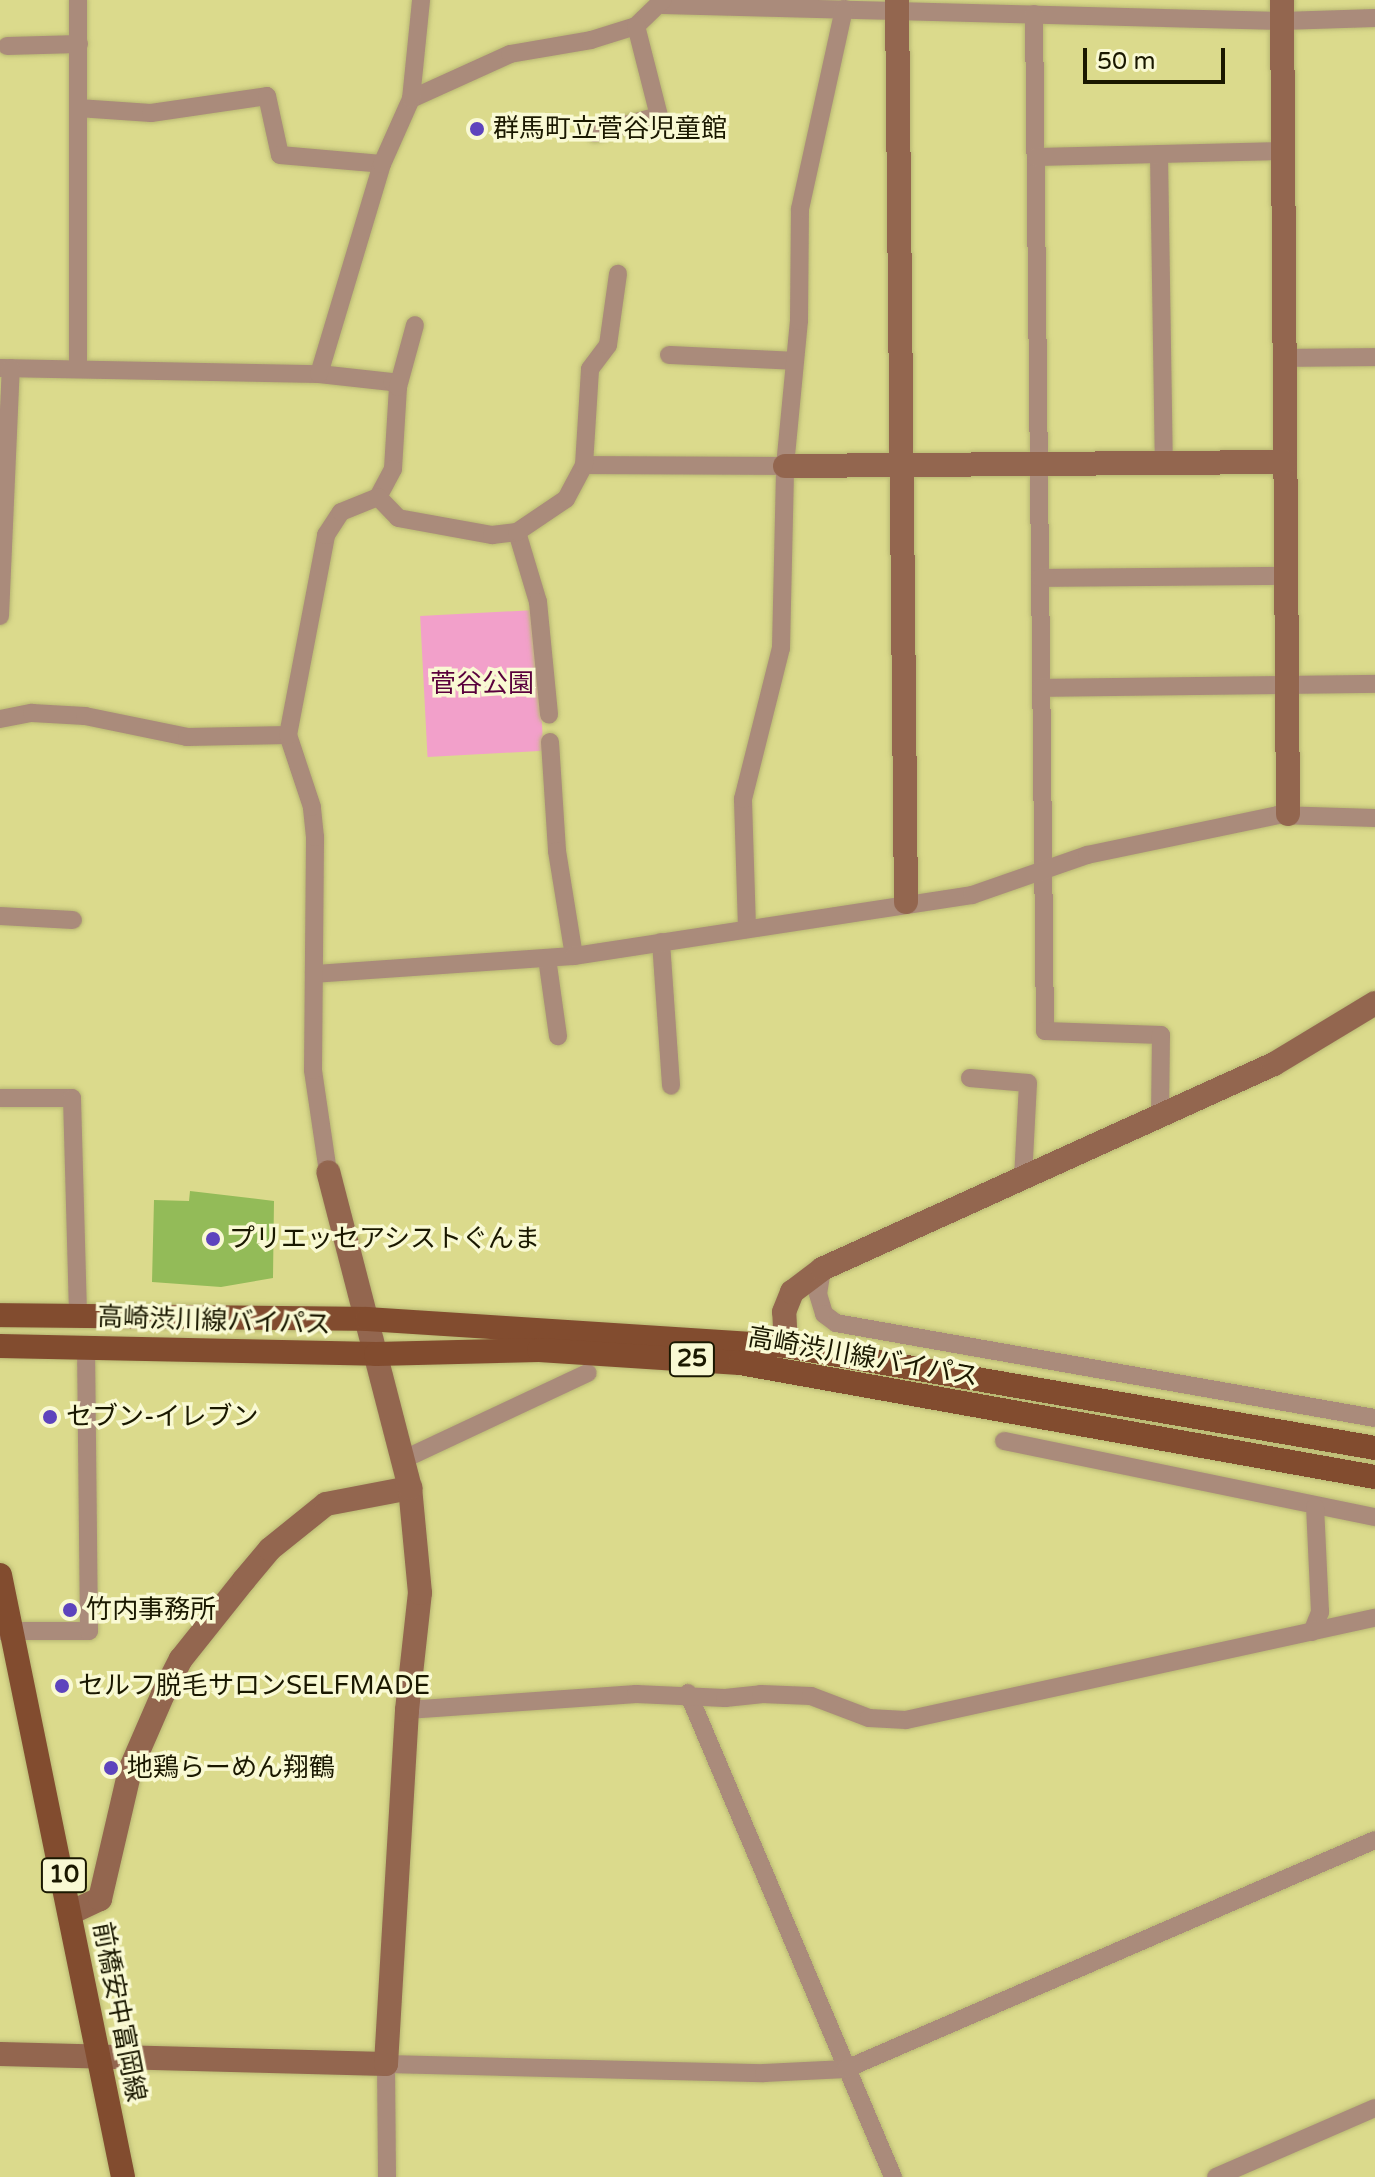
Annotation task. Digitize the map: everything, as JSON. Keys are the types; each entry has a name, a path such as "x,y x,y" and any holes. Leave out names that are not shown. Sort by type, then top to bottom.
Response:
{"main road":[{"name":"高崎渋川線バイパス","path":"0,1315 367,1319 786,1346 1375,1448"},
{"name":"高崎渋川線バイパス","path":"0,1346 86,1345 376,1354 539,1350 740,1363 1375,1477"},
{"name":"前橋安中富岡線","path":"0,1575 7,1631 72,1912 123,2177"}],"street":[{"path":"78,0 78,369"},
{"path":"319,374 382,164 411,99 421,0"},
{"path":"411,99 510,54 636,26 663,2 844,9 897,5 1034,14 1282,10 1375,18"},
{"path":"897,5 906,902"},
{"path":"747,928 743,799 781,648 785,466 794,361 800,209 844,9"},
{"path":"1282,10 1288,814"},
{"path":"1034,14 1045,1031 1161,1035 1160,1116"},
{"path":"595,133 659,116 636,26"},
{"path":"7,46 79,44"},
{"path":"78,108 151,113 267,96 280,155 382,164"},
{"path":"1036,157 1283,151"},
{"path":"1159,154 1164,463"},
{"path":"378,497 398,518 450,531 517,532 566,499 584,465 590,369 608,345 618,274"},
{"path":"387,2177 386,2064 407,1710 420,1593 410,1488 328,1172 313,1070 315,837 312,807 288,735 326,535 341,512 378,497 393,469 398,387 415,325"},
{"path":"669,355 794,361"},
{"path":"1284,358 1375,357"},
{"path":"0,616 6,368 319,374 392,382 398,387"},
{"path":"584,465 1285,462"},
{"path":"517,532 538,602 549,714"},
{"path":"1040,578 1285,576"},
{"path":"1041,688 1375,684"},
{"path":"0,719 32,713 85,716 187,737 288,735"},
{"path":"550,742 557,851 574,956"},
{"path":"314,974 574,956 906,902 972,895 1087,855 1288,814 1375,818"},
{"path":"0,916 73,920"},
{"path":"661,942 671,1086"},
{"path":"547,958 558,1036"},
{"path":"786,1346 784,1312 792,1292 822,1269 1274,1064 1375,1003"},
{"path":"970,1078 1028,1083 1023,1178"},
{"path":"0,1098 72,1098 78,1316"},
{"path":"822,1269 818,1294 824,1314 836,1323 1375,1418"},
{"path":"7,1631 89,1631 86,1345"},
{"path":"402,1460 588,1373"},
{"path":"1004,1441 1375,1517"},
{"path":"72,1912 100,1899 130,1770 181,1659 270,1549 326,1504 410,1488"},
{"path":"1312,1632 1320,1612 1315,1507"},
{"path":"407,1710 688,1693 725,1698 811,1696 869,1718 906,1720 1375,1618"},
{"path":"688,1693 893,2177"},
{"path":"0,2054 98,2059 764,2073 846,2069 1375,1840"},
{"path":"1216,2177 1375,2108"}],"green space":[{"name":"菅谷公園","path":"536,610 543,751 428,757 420,616"}],"building":[{"name":"プリエッセアシストぐんま","path":"190,1191 274,1201 273,1278 221,1287 152,1282 154,1200 189,1201"}],"place":[{"name":"群馬町立菅谷児童館","path":"477,129"},
{"name":"プリエッセアシストぐんま","path":"213,1239"},
{"name":"セブン-イレブン","path":"50,1417"},
{"name":"竹内事務所","path":"70,1610"},
{"name":"セルフ脱毛サロンSELFMADE","path":"62,1686"},
{"name":"地鶏らーめん翔鶴","path":"111,1768"}]}
